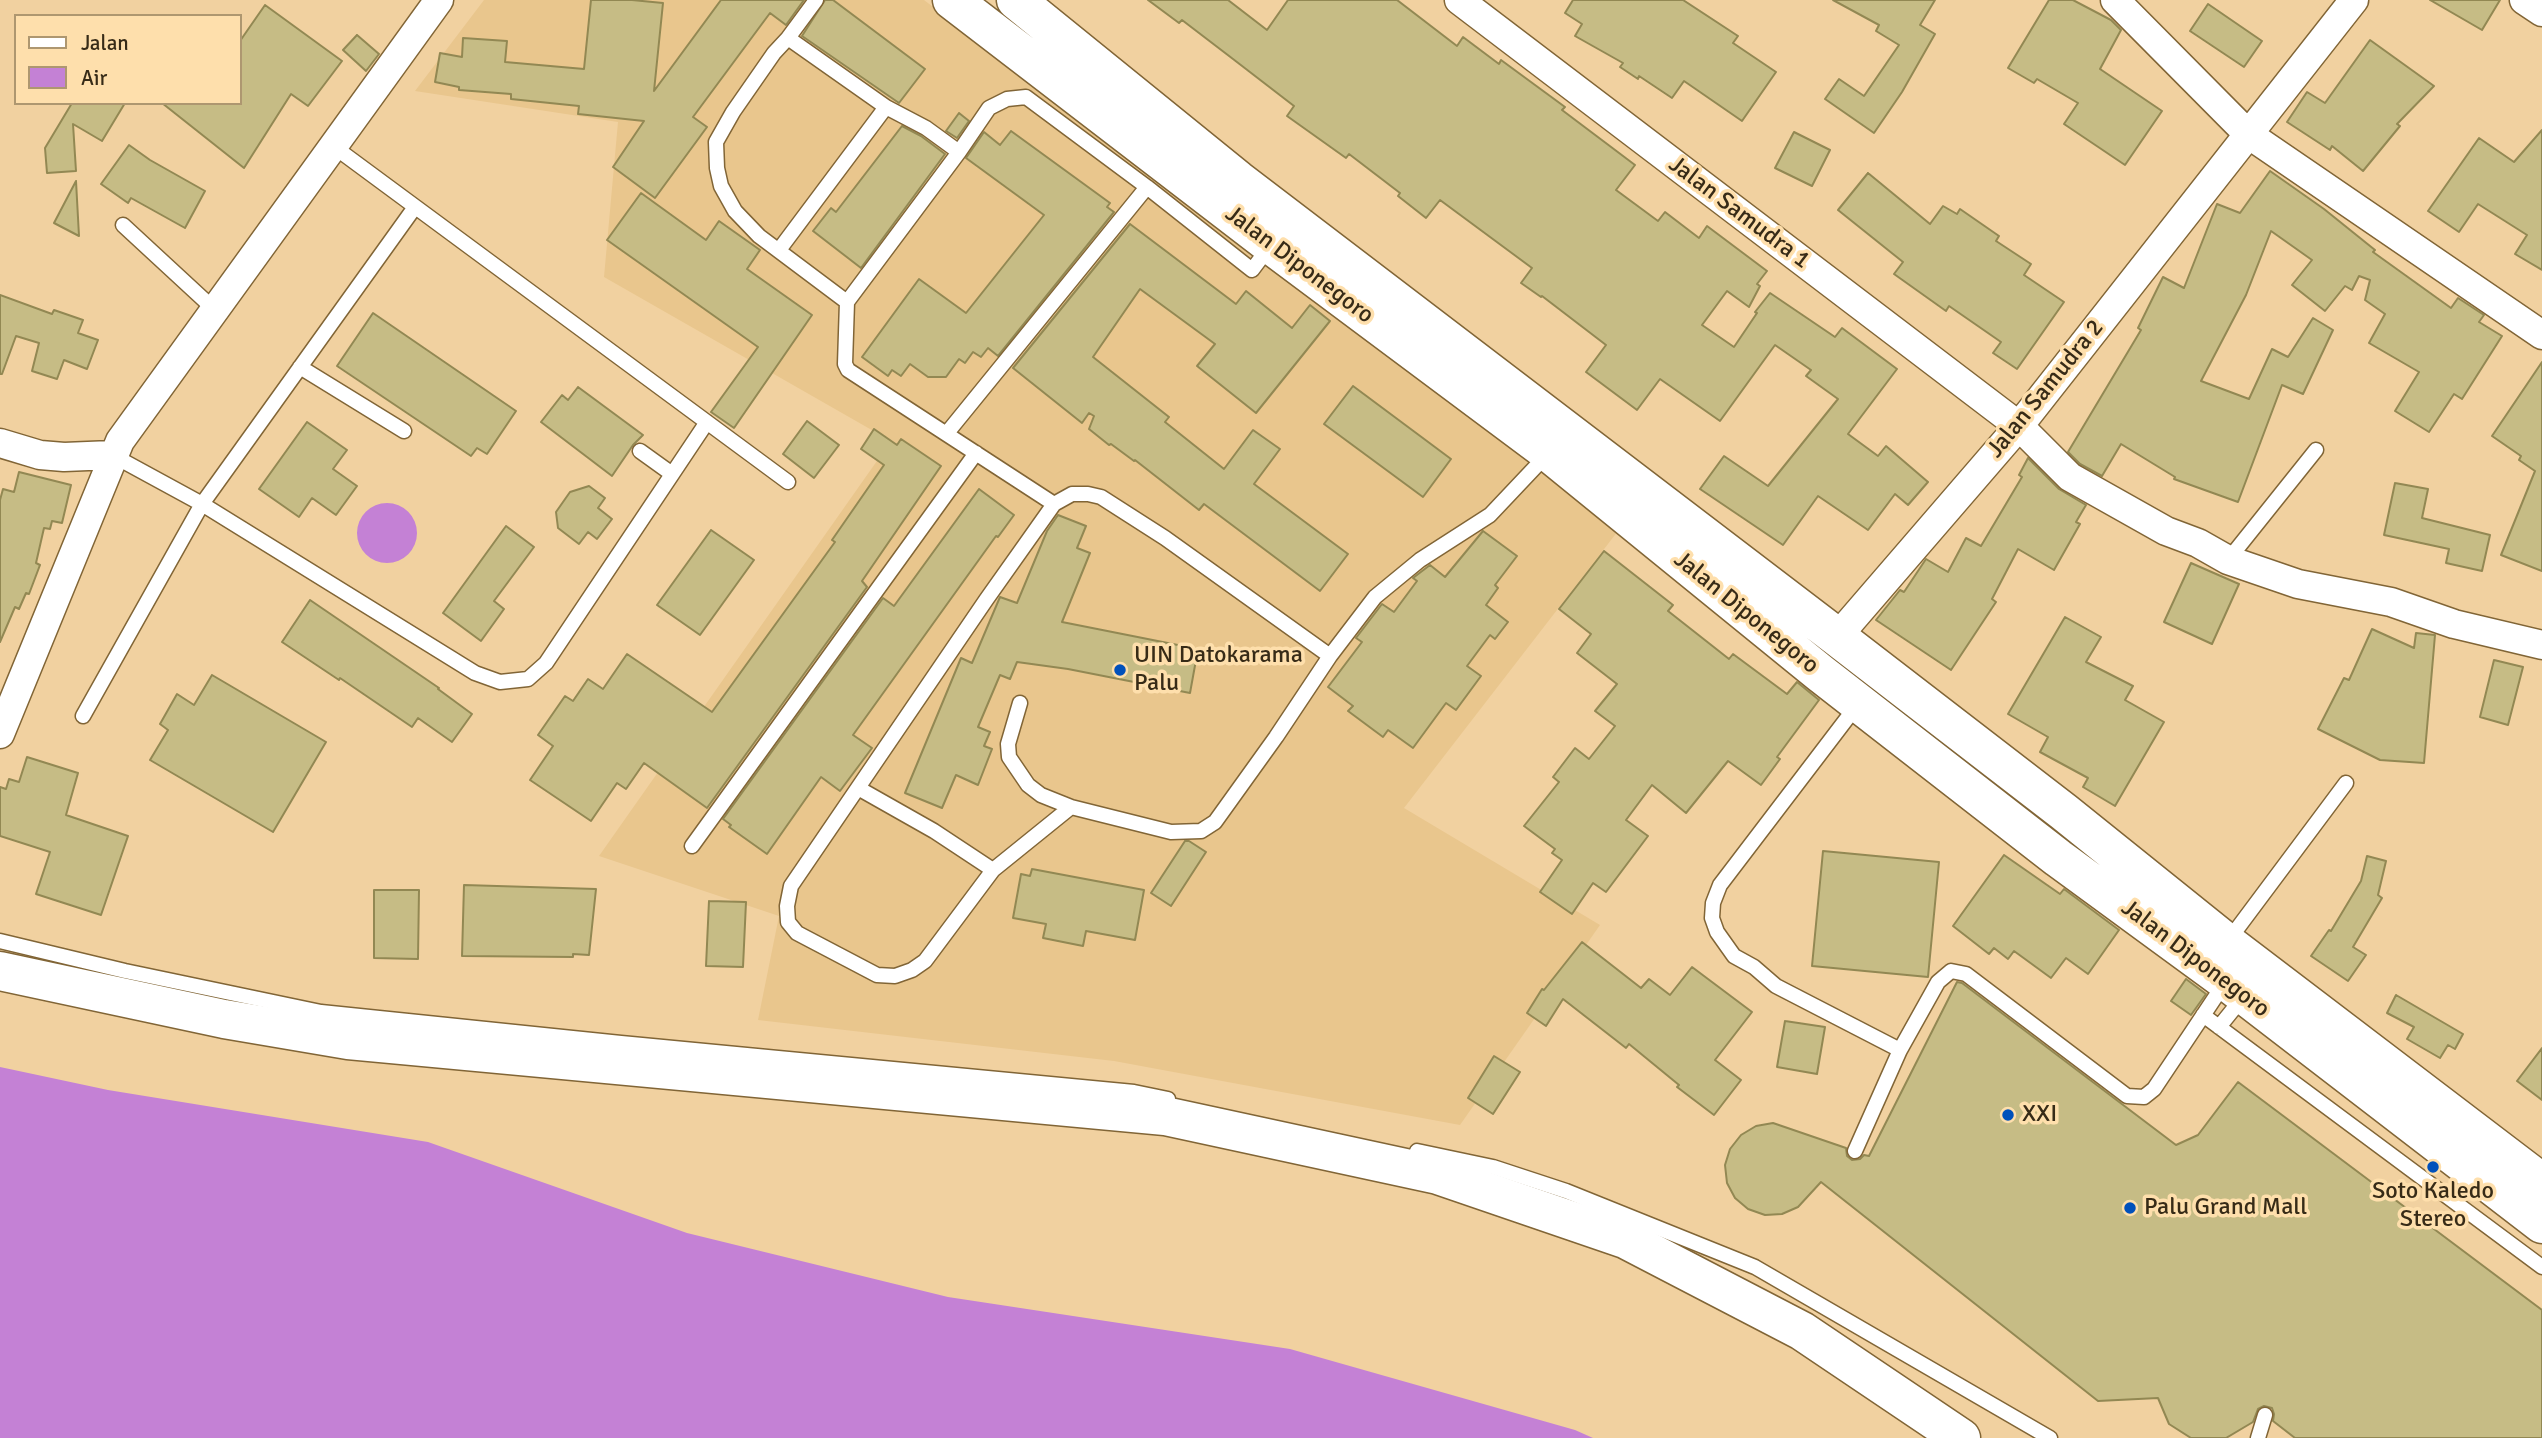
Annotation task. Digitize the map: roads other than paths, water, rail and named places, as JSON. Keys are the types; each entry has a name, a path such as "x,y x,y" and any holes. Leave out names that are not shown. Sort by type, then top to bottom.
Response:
{"main road":[{"name":"Jalan Diponegoro","path":"952,0 1547,451 1859,703 2058,858 2235,988 2542,1224"},
{"name":"Jalan Diponegoro","path":"1025,3 1238,180 1837,637 2227,943 2542,1183"},
{"path":"0,971 224,1019 348,1040 1165,1116 1437,1175 1625,1239 1802,1331 1961,1438"}],"street":[{"path":"0,734 120,440 439,0"},
{"name":"Jalan Samudra 1","path":"1459,0 2019,426 2070,477 2166,531 2198,543 2228,560 2298,584 2391,602 2454,624 2542,645"},
{"path":"2115,0 2248,134 2542,334"},
{"name":"Jalan Samudra 2","path":"1837,637 2019,426 2354,0"},
{"path":"2524,0 2542,12"},
{"path":"0,443 40,454 64,457 112,455"}],"lane":[{"path":"816,0 774,53 733,112 716,142 716,168 721,186 735,211 759,236 847,302"},
{"path":"788,37 886,107 926,128 959,152"},
{"path":"1054,503 848,370 844,359 847,302 989,108 1007,99 1026,97 1147,187 1252,271 1271,244"},
{"path":"779,250 886,107"},
{"path":"333,146 788,482"},
{"path":"947,433 1147,187"},
{"path":"83,716 202,504 415,207"},
{"path":"123,225 215,310"},
{"path":"300,367 404,431"},
{"path":"112,455 202,504 475,673 500,682 528,679 545,663 707,422"},
{"path":"2228,560 2316,450"},
{"path":"640,451 672,474"},
{"path":"1020,703 1008,744 1009,757 1028,785 1041,795 1071,807 1171,832 1187,833 1209,828 1276,737 1330,656 1375,597 1420,560 1490,515 1542,460 1547,451"},
{"path":"692,846 976,453"},
{"path":"1071,807 993,870 925,961 912,970 895,976 877,975 797,933 788,922 787,906 791,886 1054,503 1072,495 1101,497 1164,538 1330,656"},
{"path":"1859,703 1720,885 1713,903 1712,918 1717,932 1734,956 1754,967 1776,986 1900,1050"},
{"path":"2227,943 2346,783"},
{"path":"858,788 934,831 993,870"},
{"path":"0,941 125,971 321,1012 1134,1092 1187,1103"},
{"path":"1855,1152 1900,1050 1938,982 1951,971 1966,974 2127,1096 2144,1097 2154,1089 2203,1015 2235,988"},
{"path":"2220,1027 2235,988"},
{"path":"2203,1015 2542,1268"},
{"path":"1400,1147 1493,1167 1566,1191 1755,1268 2050,1438"},
{"path":"2258,1438 2265,1415"}],"water":[{"path":"387,503 404,508 412,516 417,533 412,550 404,558 387,563 370,558 362,550 357,533 362,516 370,508"},
{"path":"0,1067 108,1090 428,1142 687,1233 948,1297 1290,1349 1575,1430 1593,1438 0,1438"}],"place":[{"name":"UIN Datokarama Palu","path":"1120,670"},
{"name":"XXI","path":"2008,1115"},
{"name":"Soto Kaledo Stereo","path":"2433,1167"},
{"name":"Palu Grand Mall","path":"2130,1208"}]}
